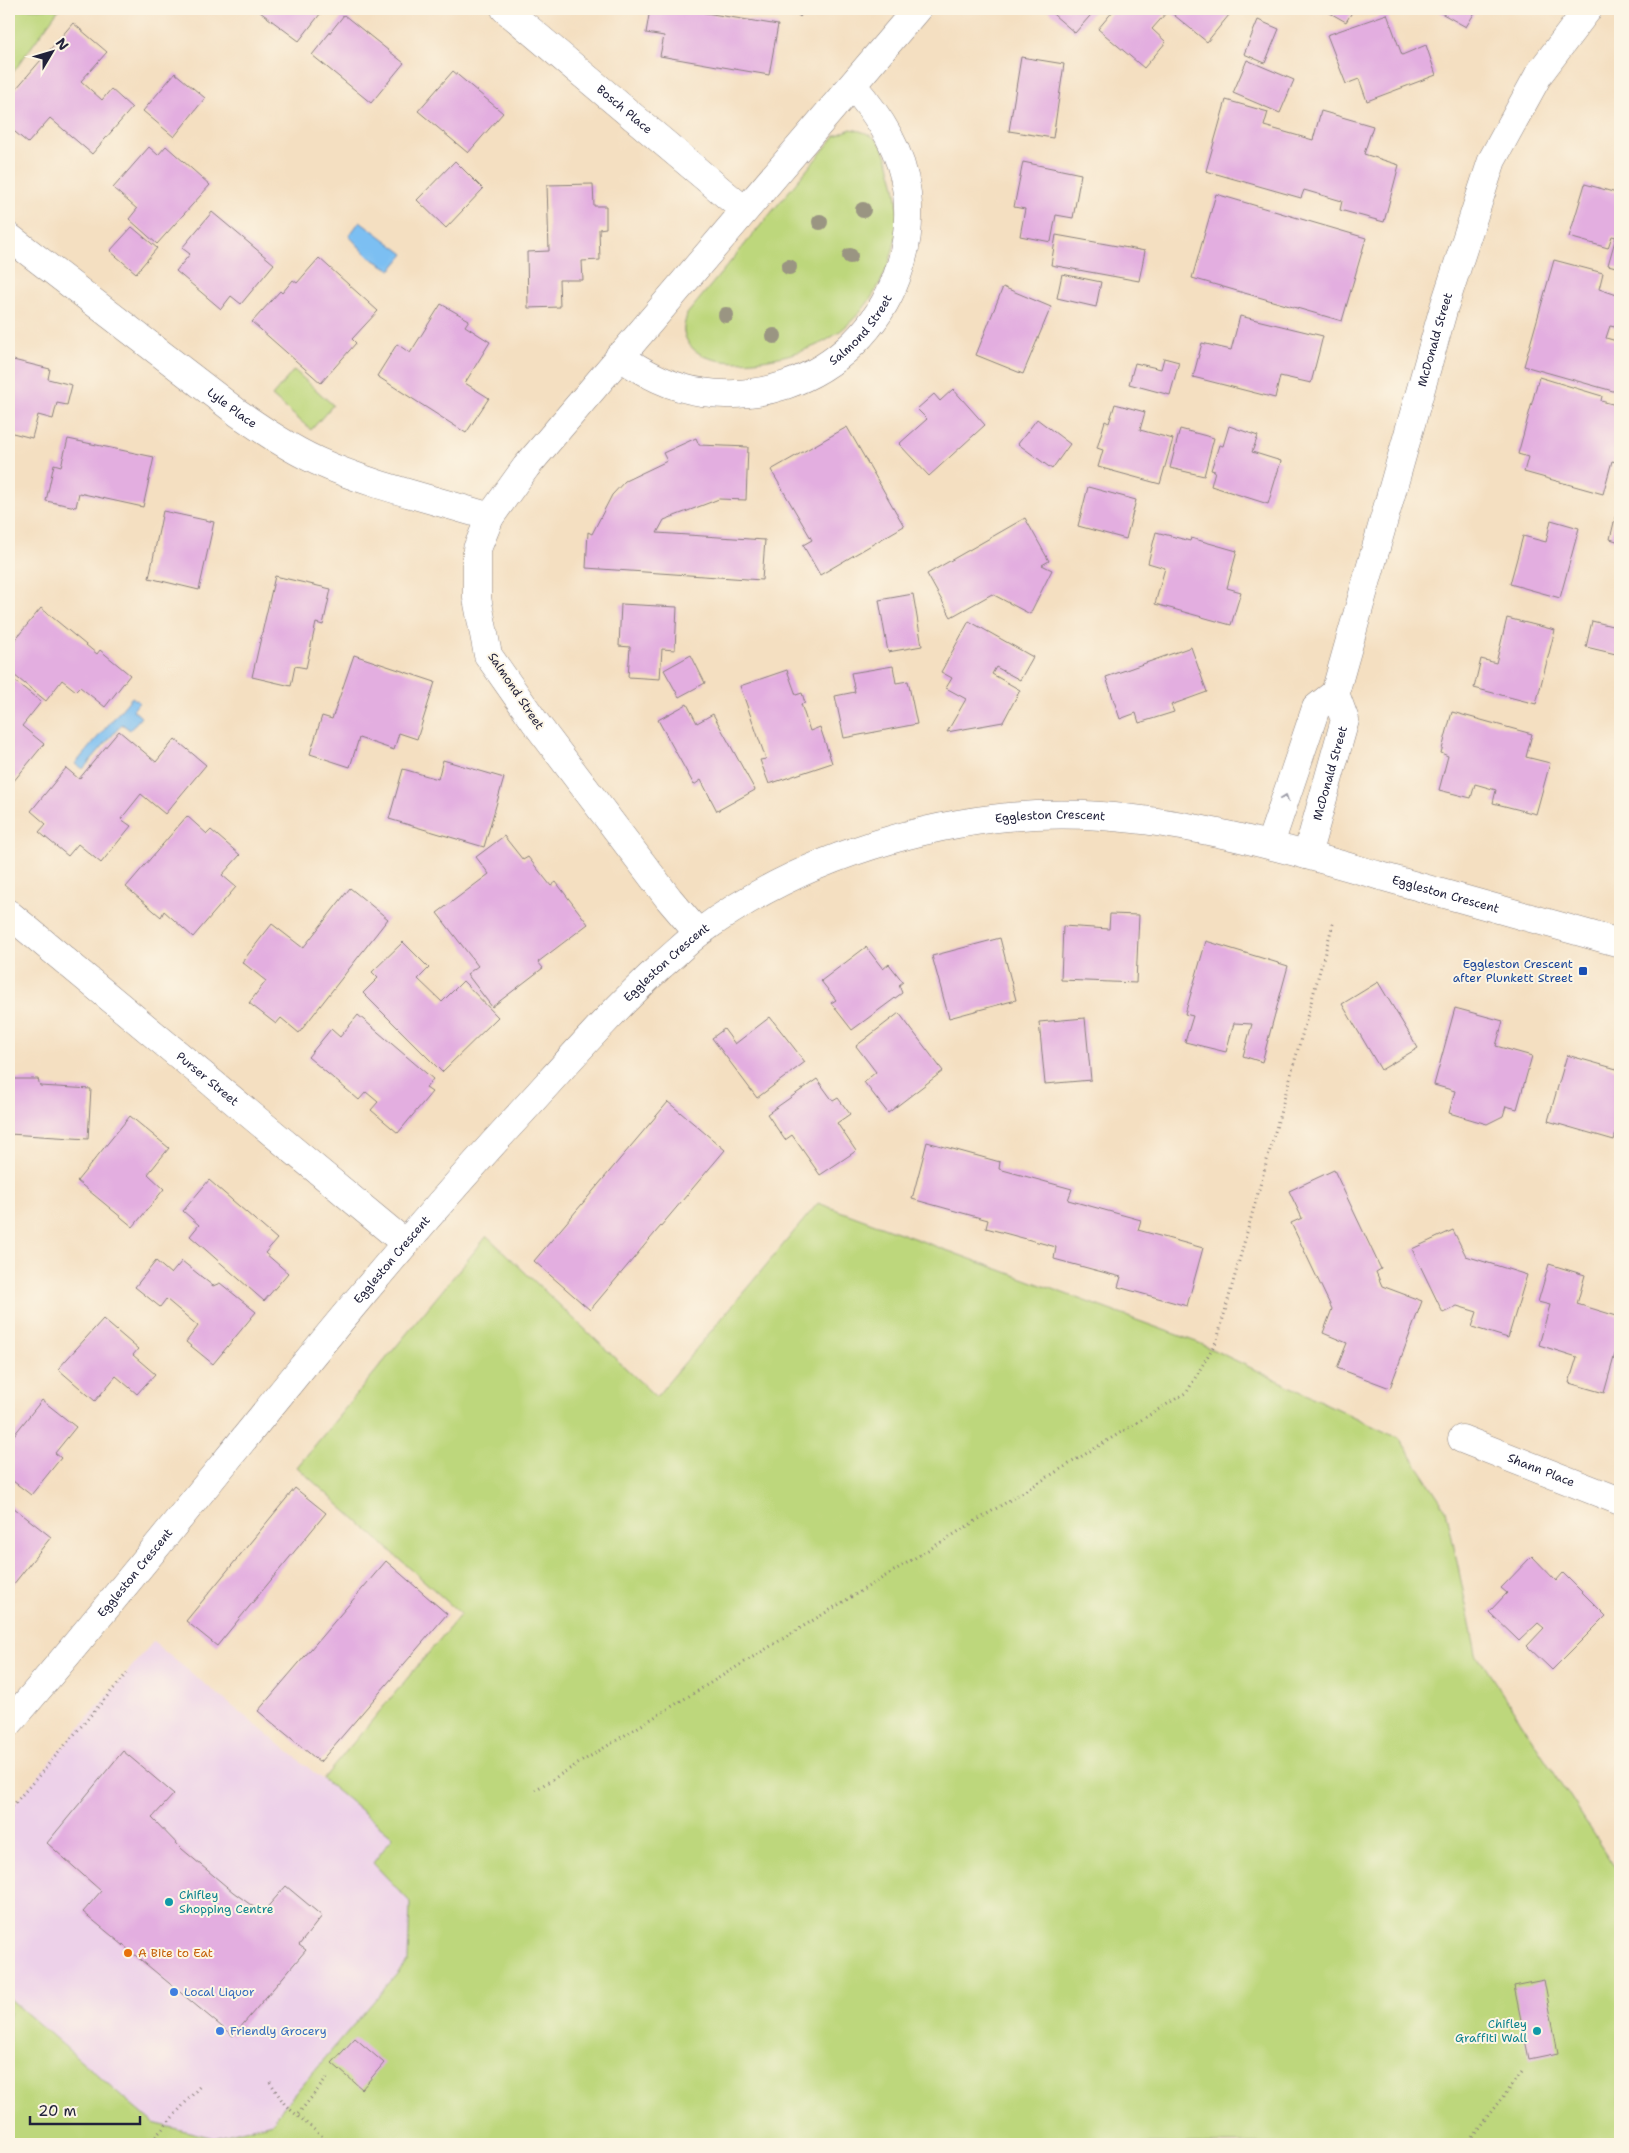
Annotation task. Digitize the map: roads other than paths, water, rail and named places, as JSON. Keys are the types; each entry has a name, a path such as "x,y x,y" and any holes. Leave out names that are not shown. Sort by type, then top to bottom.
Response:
{"street":[{"name":"Bosch Place","path":"505,9 744,210"},
{"name":"Salmond Street","path":"698,933 669,899 488,655 477,598 477,549 490,517 526,467 917,9"},
{"name":"McDonald Street","path":"1307,855 1345,720 1335,693 1444,307 1492,160 1539,74 1588,9"},
{"name":"Salmond Street","path":"619,356 644,373 672,384 702,392 732,394 762,391 791,383 818,370 843,354 864,333 882,308 896,281 904,252 908,222 906,192 900,163 889,134 873,109 853,86"},
{"name":"Lyle Place","path":"9,237 238,413 277,439 318,461 344,471 490,517"},
{"path":"1270,844 1316,708 1335,693"},
{"name":"Eggleston Crescent","path":"9,1723 85,1635 443,1198 626,998 698,933 762,893 846,853 933,828 1013,817 1098,815 1191,827 1270,844 1620,944"},
{"name":"Purser Street","path":"12,923 405,1243"},
{"name":"Shann Place","path":"1462,1439 1620,1501"}],"water":[{"path":"360,221 404,254 391,270 369,257 349,236"},
{"path":"132,697 139,702 133,710 141,717 130,730 122,724 83,769 75,764"}],"place":[{"name":"Eggleston Crescent after Plunkett Street","path":"1583,971"},
{"name":"Chifley Shopping Centre","path":"169,1902"},
{"name":"A Bite to Eat","path":"128,1953"},
{"name":"Local Liquor","path":"174,1992"},
{"name":"Friendly Grocery","path":"220,2031"},
{"name":"Chifley Graffiti Wall","path":"1537,2031"}]}
